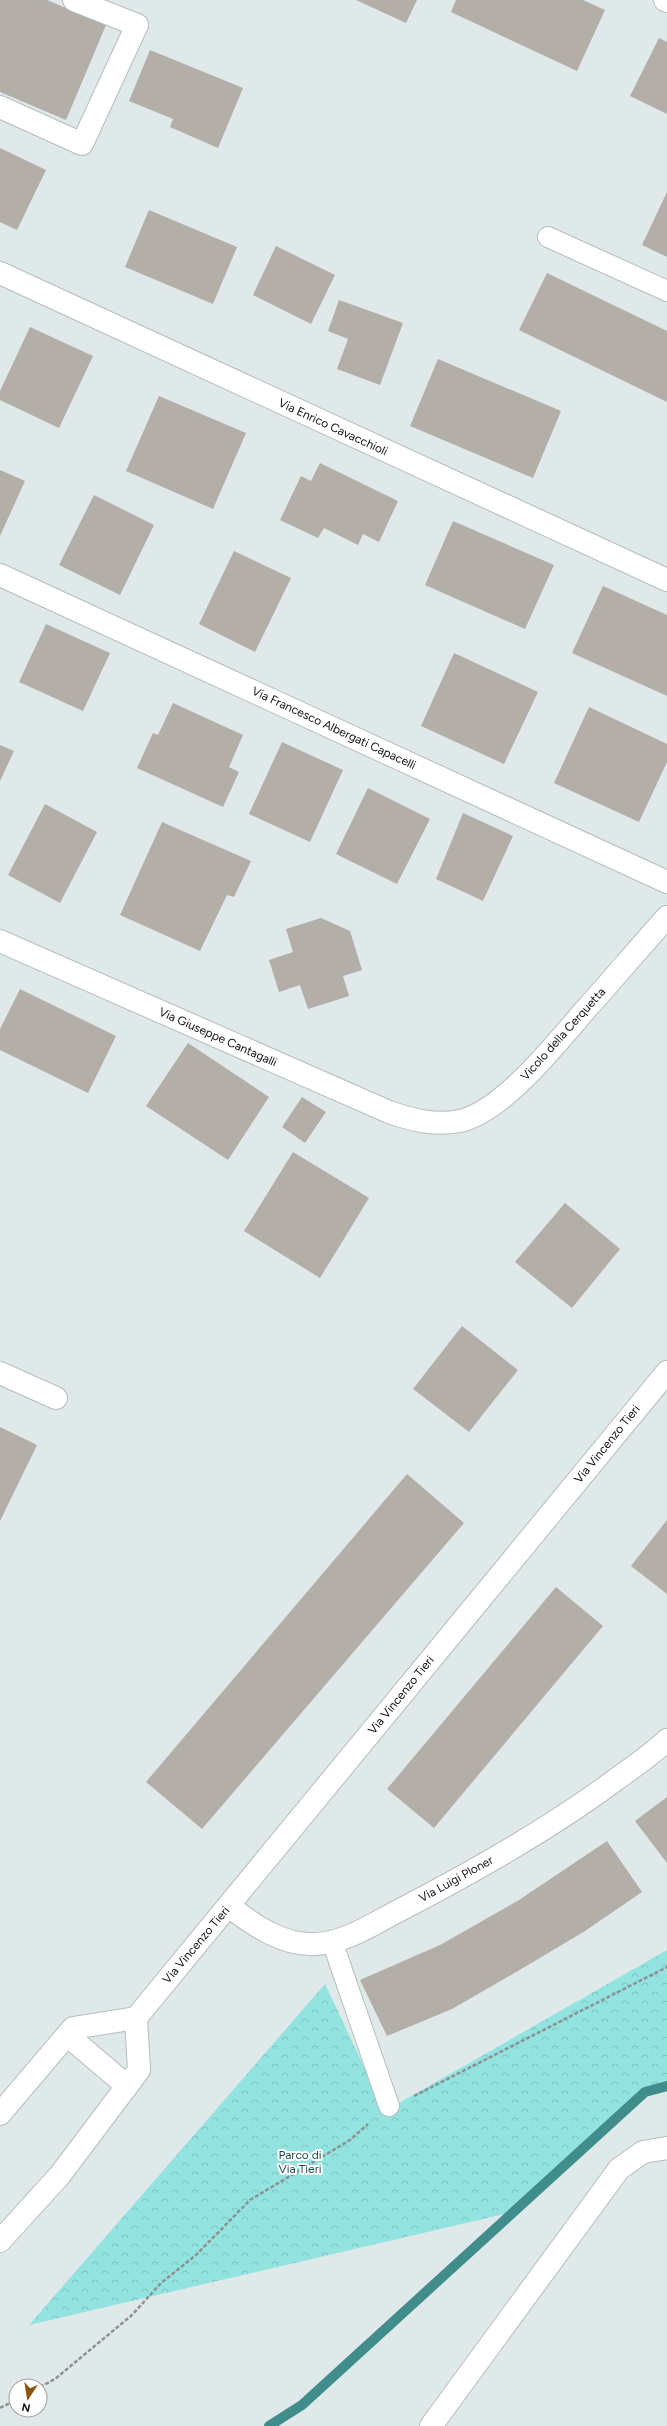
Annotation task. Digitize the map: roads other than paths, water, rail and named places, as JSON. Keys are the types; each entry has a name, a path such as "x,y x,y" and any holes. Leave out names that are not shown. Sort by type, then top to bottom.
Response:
{"street":[{"path":"0,107 82,144 137,25 74,0"},
{"name":"Via Enrico Cavacchioli","path":"0,273 667,580"},
{"name":"Via Francesco Albergati Capacelli","path":"0,575 667,882"},
{"name":"Vicolo della Cerquetta","path":"439,1123 461,1120 482,1111 528,1076 667,917"},
{"name":"Via Giuseppe Cantagalli","path":"0,941 389,1112 421,1121 439,1123"},
{"name":"Via Vincenzo Tieri","path":"136,2018 667,1372"},
{"path":"0,1373 56,1398"},
{"name":"Via Luigi Ploner","path":"229,1906 258,1928 292,1941 318,1944 332,1941 354,1933 517,1845 583,1804 667,1740"},
{"path":"0,2114 73,2028 136,2018 139,2070 60,2175 0,2241"},
{"path":"67,2035 127,2086"},
{"path":"431,2426 498,2332 619,2169 644,2152 667,2148"}],"lane":[{"path":"548,237 667,291"},
{"path":"332,1941 389,2106"}],"waterway":[{"path":"269,2426 302,2405 645,2092 667,2086"}],"park label":[{"name":"Parco di Via Tieri","path":"300,2162"}]}
